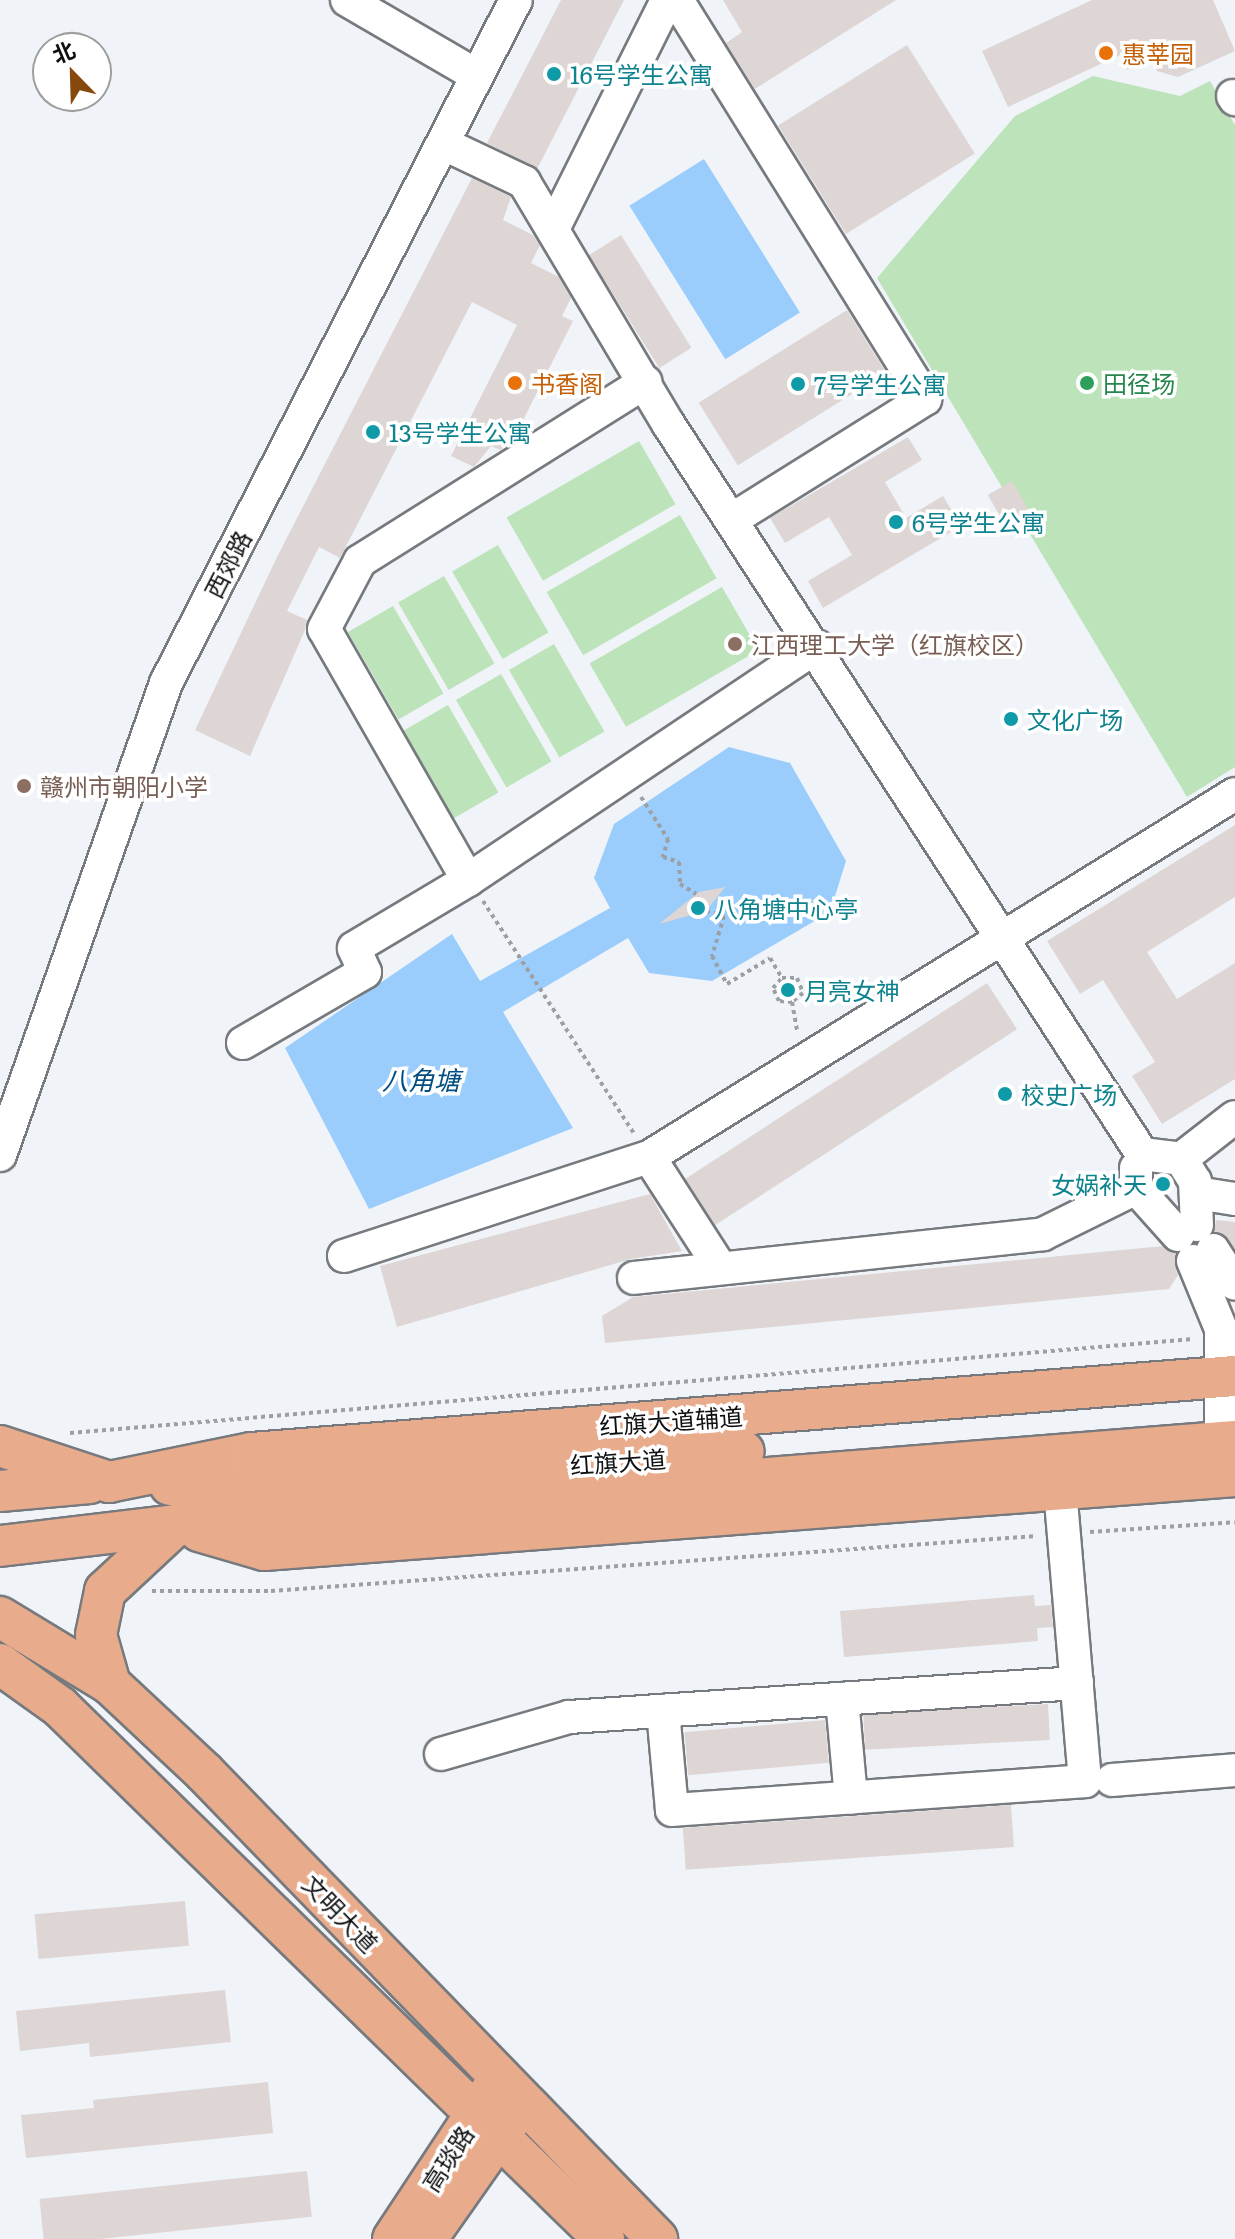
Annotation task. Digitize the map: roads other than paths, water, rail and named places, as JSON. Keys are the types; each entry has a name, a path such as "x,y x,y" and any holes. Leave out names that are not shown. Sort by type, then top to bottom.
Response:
{"main road":[{"name":"红旗大道","path":"0,1546 176,1525 1059,1472 1228,1420"},
{"name":"红旗大道","path":"0,1491 109,1482 254,1489 1228,1420"},
{"path":"0,1446 109,1482"},
{"path":"110,1684 96,1635 105,1591 176,1525"},
{"name":"文明大道","path":"0,1617 110,1684 657,2239"},
{"name":"文明大道","path":"0,1664 70,1716 604,2239"},
{"name":"高琰路","path":"393,2239 487,2125 512,2089"},
{"name":"高琰路","path":"426,2239 487,2125"}],"street":[{"path":"347,0 476,75"},
{"name":"西郊路","path":"0,1155 166,683 516,0"},
{"path":"554,227 667,0"},
{"path":"677,0 925,399 733,519"},
{"path":"444,144 524,182 554,227 645,382 1142,1154 1136,1188"},
{"path":"468,880 324,629 360,561 645,382"},
{"path":"243,1043 365,972 354,948 468,880 817,646"},
{"path":"344,1256 649,1157 1235,794"},
{"path":"1142,1154 1181,1159 1235,1117"},
{"path":"649,1157 720,1267"},
{"path":"1181,1159 1197,1193 1195,1243 1221,1337 1228,1420"},
{"path":"1136,1188 1235,1284"},
{"path":"634,1278 1043,1234 1136,1188"},
{"path":"1197,1193 1235,1199"},
{"path":"663,1711 672,1810 1085,1781 1059,1472"},
{"path":"441,1754 569,1717 1077,1683"},
{"path":"842,1699 851,1798"},
{"path":"1112,1780 1235,1770"}],"water":[{"path":"704,159 800,312 725,359 629,206"},
{"name":"八角塘","path":"729,747 790,763 846,861 830,912 712,981 649,973 628,938 503,1012 573,1128 369,1209 285,1048 452,934 480,981 610,908 594,878 614,824"}],"place":[{"name":"惠莘园","path":"1106,53"},
{"name":"16号学生公寓","path":"554,74"},
{"name":"书香阁","path":"515,383"},
{"name":"田径场","path":"1087,383"},
{"name":"7号学生公寓","path":"798,384"},
{"name":"13号学生公寓","path":"373,432"},
{"name":"6号学生公寓","path":"896,522"},
{"name":"江西理工大学（红旗校区）","path":"735,644"},
{"name":"文化广场","path":"1011,719"},
{"name":"赣州市朝阳小学","path":"24,786"},
{"name":"八角塘中心亭","path":"698,908"},
{"name":"月亮女神","path":"788,990"},
{"name":"校史广场","path":"1005,1094"},
{"name":"女娲补天","path":"1163,1184"}]}
